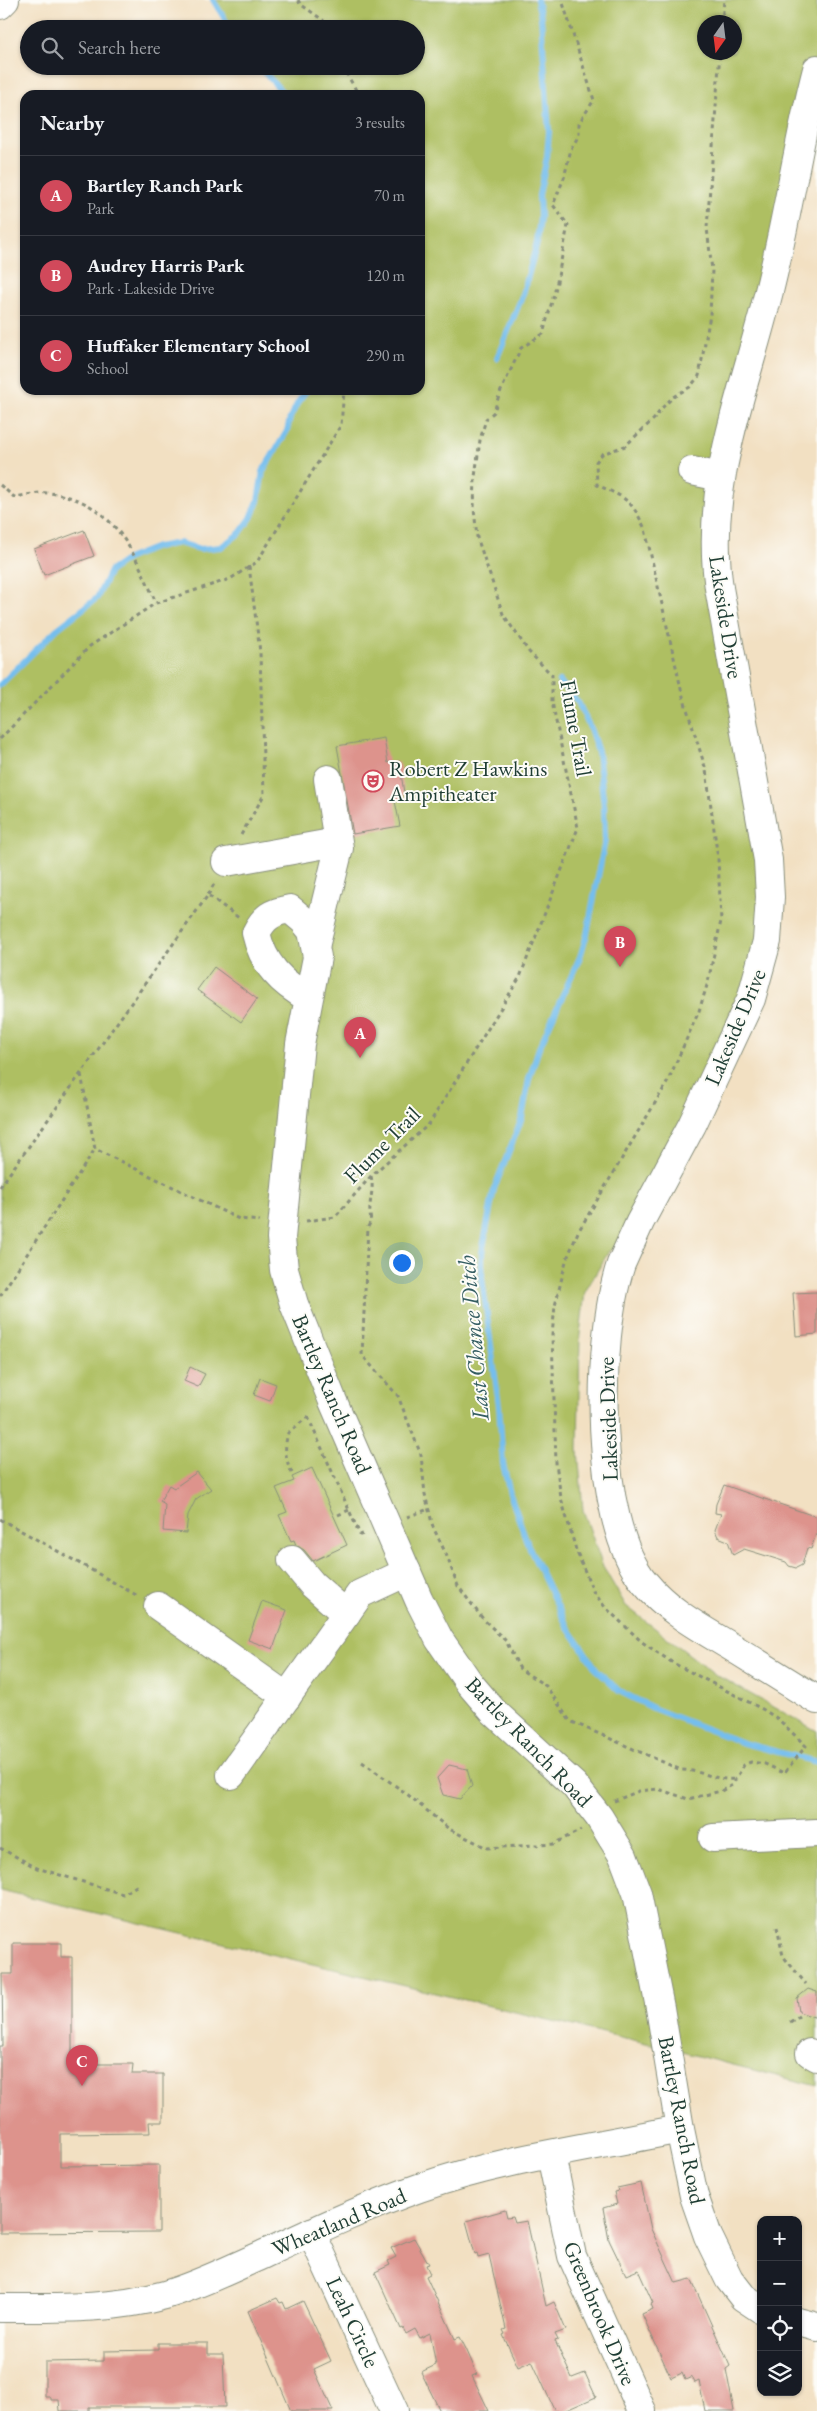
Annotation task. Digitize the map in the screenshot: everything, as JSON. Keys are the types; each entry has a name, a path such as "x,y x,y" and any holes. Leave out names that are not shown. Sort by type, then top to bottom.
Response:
{"street":[{"path":"0,6 5,0"},
{"name":"Lakeside Drive","path":"817,69 804,121 768,298 721,477 715,532 717,575 768,860 770,896 768,934 758,978 740,1025 683,1143 640,1222 614,1284 606,1346 606,1452 616,1521 627,1554 646,1583 661,1599 691,1623 817,1700"},
{"path":"692,471 721,477"},
{"name":"Bartley Ranch Road","path":"328,779 338,848 316,943 317,957 300,1044 282,1223 281,1238 284,1270 292,1296 334,1403 407,1572 439,1639 470,1684 492,1711 574,1785 599,1816 623,1856 634,1880 660,2008 680,2129 694,2196 708,2236 729,2279 743,2297 757,2306"},
{"path":"226,862 338,842"},
{"path":"309,998 295,990 271,968 262,955 256,933 268,915 290,909 312,931 316,943"},
{"path":"292,1560 312,1584 346,1614"},
{"path":"231,1775 360,1594 407,1572"},
{"path":"158,1606 279,1707"},
{"path":"713,1838 817,1833"},
{"name":"Wheatland Road","path":"0,2308 86,2307 124,2303 164,2295 201,2283 360,2210 420,2188 478,2171 680,2129"},
{"name":"Greenbrook Drive","path":"550,2155 572,2256 642,2411"},
{"name":"Leah Circle","path":"311,2232 394,2411"},
{"path":"802,2323 817,2327"}],"path":[{"path":"298,0 300,4 323,20"},
{"name":"Flume Trail","path":"95,1149 240,1219 282,1223 335,1217 371,1176 429,1124 520,977 578,828 552,702 552,675 529,652 504,614 477,537 474,509 475,477 480,440 486,419 494,412 499,395 521,348 543,334 556,287 568,225 553,204 564,178 571,149 579,135 579,123 594,100 562,0"},
{"path":"723,15 724,0"},
{"path":"362,1762 407,1794 449,1829 487,1848 553,1844 576,1834 599,1816 611,1802 630,1794 658,1789 688,1799 722,1791 732,1785 744,1765 751,1762 765,1764 784,1773 806,1746 778,1719 673,1663 642,1642 601,1602 584,1572 561,1498 554,1417 552,1335 555,1306 566,1261 578,1232 667,1083 699,1011 708,982 721,922 718,859 706,770 682,693 645,529 633,505 624,496 597,485 595,475 596,462 602,454 625,446 654,420 662,408 674,397 690,387 699,376 710,315 712,270 707,228 719,60"},
{"path":"347,75 356,90"},
{"path":"0,739 90,646 156,603 230,579 257,562 341,425 344,395"},
{"path":"0,485 14,497 47,493 87,503 115,525 142,569 156,603"},
{"path":"0,1187 208,895 264,795 260,652 249,566"},
{"path":"208,895 256,933"},
{"path":"0,1296 95,1149 81,1074"},
{"path":"371,1176 374,1186 368,1209 371,1221 368,1227 362,1355 398,1396 421,1455 425,1494 433,1527 458,1586 483,1619 506,1641 520,1669 546,1686 570,1721 681,1770 695,1770 721,1780 736,1779"},
{"path":"292,1472 286,1461 285,1446 288,1433 300,1422 334,1403"},
{"path":"338,1515 349,1510"},
{"path":"0,1519 158,1606"},
{"path":"0,1848 37,1868 123,1894 138,1885"},
{"path":"777,1927 783,1956 806,1984"},
{"path":"790,2022 799,2016"}],"green space":[{"path":"213,0 817,0 817,52 715,466 762,829 761,957 626,1242 609,1251 585,1292 580,1334 578,1450 583,1510 603,1567 626,1606 716,1675 817,1731 817,2086 646,2043 0,1890 0,685 57,629 97,598 110,571 129,558 157,547 179,543 200,549 221,547 240,533 251,518 258,501 263,471 287,431 290,418 303,395 425,395 425,90 281,90 267,75 425,75 425,20 225,20"}],"building":[{"path":"84,530 94,556 44,575 34,549"},
{"name":"Robert Z Hawkins Ampitheater","path":"384,738 388,763 399,761 405,799 395,801 400,826 353,834 337,746"},
{"path":"214,967 257,999 241,1022 197,990"},
{"path":"817,1292 817,1334 796,1336 793,1293"},
{"path":"190,1367 205,1374 198,1387 184,1381"},
{"path":"260,1378 276,1384 270,1401 254,1395"},
{"path":"312,1468 347,1545 313,1561 304,1550 296,1545 294,1540 291,1541 279,1515 287,1512 276,1488 294,1481 292,1477"},
{"path":"197,1472 211,1489 196,1499 188,1515 186,1533 163,1531 165,1504 160,1501 169,1485 174,1488"},
{"path":"724,1485 817,1517 817,1531 811,1549 807,1548 802,1565 796,1568 789,1566 786,1562 744,1549 733,1555 728,1541 718,1537 715,1530 721,1514 715,1513 716,1504"},
{"path":"262,1601 287,1610 273,1649 248,1640"},
{"path":"449,1765 467,1769 472,1786 460,1799 443,1795 437,1778"},
{"path":"13,1943 61,1943 61,1957 72,1957 72,2064 133,2064 132,2074 163,2074 163,2122 149,2122 150,2133 60,2134 60,2166 159,2165 159,2232 0,2233 0,2046 3,2046 2,1974 13,1974"},
{"path":"808,1989 817,1992 817,2018 799,2012 797,1998"},
{"path":"641,2183 651,2229 676,2283 691,2279 730,2366 726,2369 734,2411 705,2411 699,2381 695,2383 692,2377 685,2380 682,2373 671,2378 642,2314 653,2309 651,2304 653,2303 638,2270 626,2275 609,2240 603,2208 617,2204 614,2192 618,2191 617,2188"},
{"path":"505,2210 507,2218 513,2217 515,2223 527,2221 546,2306 554,2302 566,2330 555,2334 558,2340 555,2341 572,2378 585,2373 596,2397 564,2411 555,2411 532,2361 518,2367 503,2335 505,2334 503,2330 506,2329 489,2255 478,2258 477,2253 475,2254 466,2221"},
{"path":"414,2238 429,2264 426,2265 430,2274 426,2276 455,2339 460,2337 467,2351 477,2374 472,2376 489,2411 440,2411 421,2372 436,2365 430,2333 420,2338 415,2329 406,2334 403,2328 401,2329 375,2272 390,2265 388,2261 396,2257 391,2248"},
{"path":"277,2298 280,2303 283,2302 286,2309 303,2301 331,2361 314,2369 333,2411 291,2411 248,2311"},
{"path":"158,2343 208,2343 208,2354 223,2354 225,2407 89,2407 89,2411 60,2411 59,2400 51,2400 51,2397 45,2397 45,2362 104,2361 104,2351 158,2350"}],"waterway":[{"path":"213,0 225,20"},
{"name":"Last Chance Ditch","path":"497,358 523,294 537,243 540,217 539,195 547,157 549,132 541,17 537,0"},
{"path":"267,75 281,90"},
{"path":"0,685 57,629 97,598 110,571 129,558 157,547 179,543 200,549 221,547 240,533 251,518 258,501 263,471 287,431 290,418 303,395"},
{"name":"Last Chance Ditch","path":"559,681 578,702 598,752 604,806 605,840 587,934 580,957 539,1048 529,1079 522,1118 494,1189 482,1253 482,1278 499,1406 503,1464 510,1494 528,1545 567,1626 597,1670 619,1691 655,1709 743,1743 817,1762"}],"place":[{"name":"Robert Z Hawkins Ampitheater","path":"373,781"},
{"name":"Audrey Harris Park","path":"620,967"},
{"name":"Bartley Ranch Park","path":"360,1058"},
{"name":"Huffaker Elementary School","path":"82,2086"}]}
